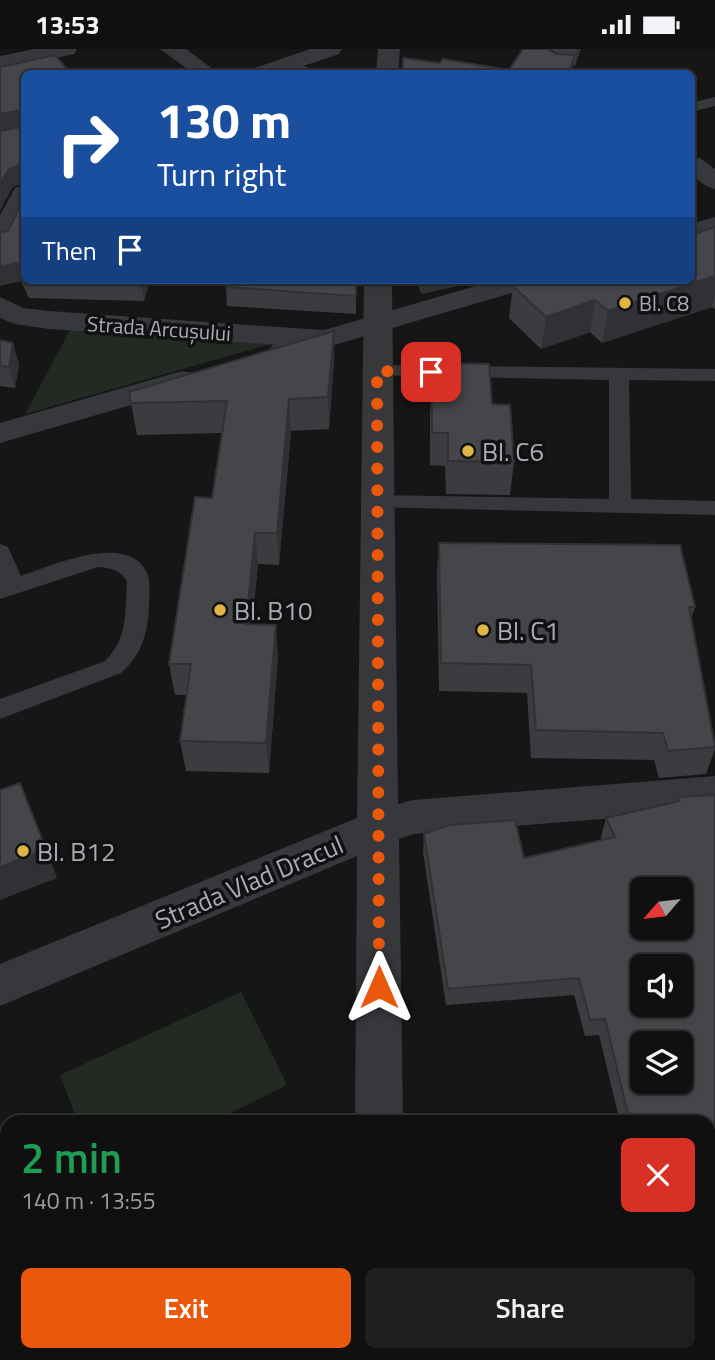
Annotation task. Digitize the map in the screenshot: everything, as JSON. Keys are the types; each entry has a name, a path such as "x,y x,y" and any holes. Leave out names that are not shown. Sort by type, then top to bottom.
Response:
{"street":[{"path":"172,49 203,70"},
{"path":"294,70 331,49"},
{"path":"387,70 389,49"},
{"path":"0,63 59,50"},
{"path":"695,166 715,181"},
{"path":"0,242 21,199"},
{"path":"695,231 715,225"},
{"path":"379,284 376,502 379,1115"},
{"path":"0,433 512,284"},
{"name":"Strada Arcușului","path":"0,306 15,315 49,320 321,339"},
{"name":"Strada Vlad Dracul","path":"0,985 378,828 437,813 715,793"}],"lane":[{"path":"695,107 715,101"},
{"path":"377,371 715,375"},
{"path":"620,375 620,505"},
{"path":"376,502 715,508"},
{"path":"0,552 7,589 97,559 120,562 136,574 138,582 134,640 130,650 113,667 0,709"}],"shaded area":[{"path":"70,330 271,344 25,414"},
{"path":"241,992 287,1085 226,1115 75,1115 60,1075"}],"building":[{"path":"523,49 548,49 556,54 575,55 569,70 509,70"},
{"path":"55,55 68,70 21,70 21,110 0,114 0,67"},
{"path":"403,58 440,63 443,59 509,70 403,70"},
{"path":"21,127 21,166 9,169 0,184 0,131"},
{"path":"21,204 21,273 17,263 0,267 0,233 8,231"},
{"path":"715,227 715,276 695,283 695,234"},
{"path":"227,284 356,284 356,296 226,287"},
{"path":"691,284 608,311 595,300 546,317 513,286"},
{"path":"334,331 328,397 289,399 277,533 255,533 246,624 276,625 266,743 180,741 191,664 169,664 195,497 212,498 227,401 131,403 129,392"},
{"path":"0,340 13,343 9,367 0,366"},
{"path":"431,363 489,364 492,404 510,405 514,462 448,461 448,433 432,433"},
{"path":"439,543 680,545 695,607 689,607 715,747 668,751 663,733 536,730 531,665 441,663"},
{"path":"20,783 46,849 0,867 0,790"},
{"path":"715,795 715,1115 628,1115 605,1019 590,1020 579,978 448,989 424,834 449,825 515,820 524,858 615,837 606,818 679,801 677,797"}],"place":[{"name":"Bl. C8","path":"625,303"},
{"name":"Bl. C6","path":"468,451"},
{"name":"Bl. B10","path":"220,610"},
{"name":"Bl. C1","path":"483,630"},
{"name":"Bl. B12","path":"23,851"}],"route":[{"path":"379,987 377,371 431,372"}]}
